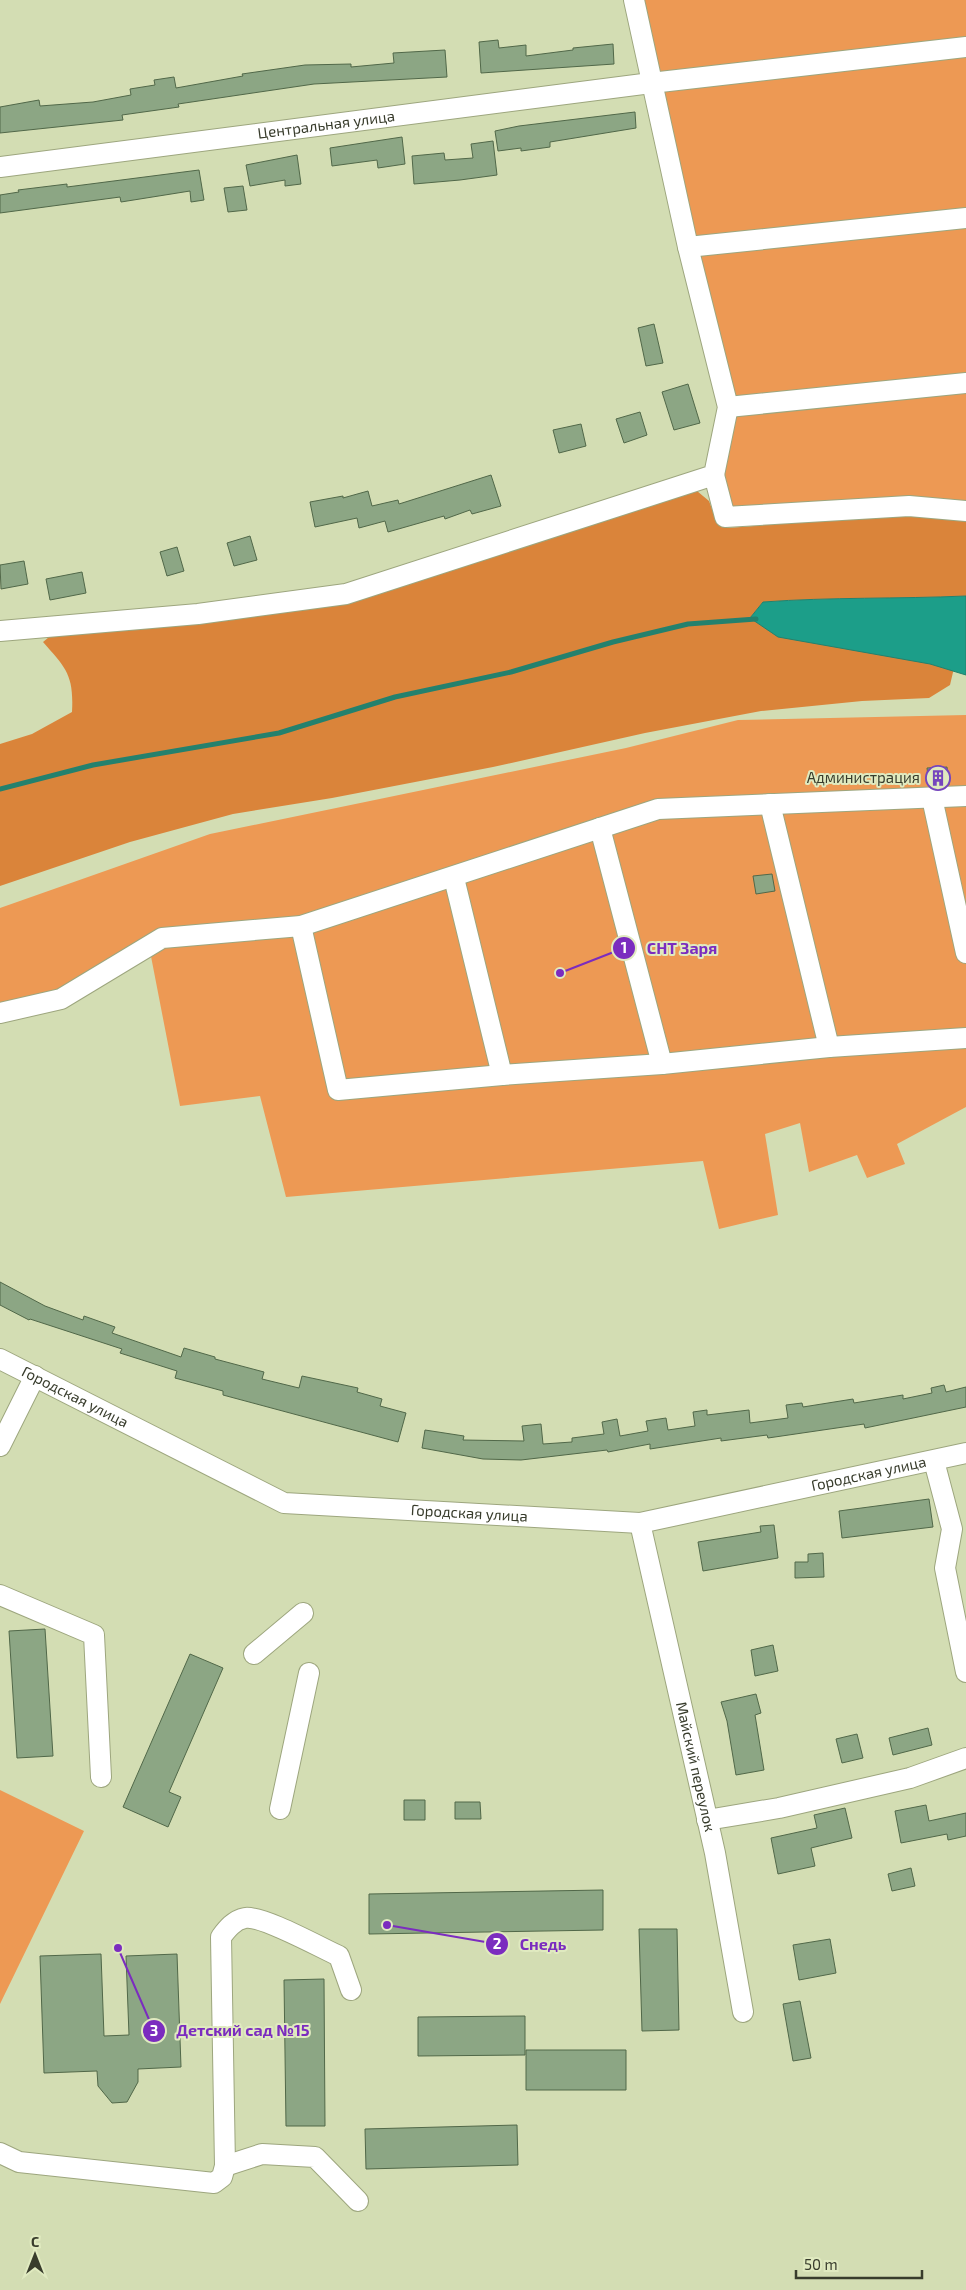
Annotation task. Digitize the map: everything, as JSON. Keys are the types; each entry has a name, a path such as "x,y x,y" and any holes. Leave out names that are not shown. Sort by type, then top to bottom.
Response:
{"street":[{"path":"634,0 688,247 728,406 714,475 725,517 910,506 966,511"},
{"name":"Центральная улица","path":"0,167 651,83 966,47"},
{"path":"688,247 966,218"},
{"path":"728,406 966,383"},
{"path":"0,631 198,614 346,594 714,475"},
{"path":"0,1013 61,999 162,938 301,926 454,878 658,809 966,796"},
{"path":"932,798 966,953"},
{"path":"770,804 829,1047"},
{"path":"600,828 662,1064"},
{"path":"454,878 502,1075"},
{"path":"301,926 338,1090 502,1075 662,1064 829,1047 966,1038"},
{"name":"Городская улица","path":"0,1359 284,1503 640,1523 966,1453"},
{"path":"0,1446 34,1376"},
{"path":"934,1461 952,1529 945,1568 966,1672"},
{"name":"Майский переулок","path":"640,1523 707,1820 743,2012"},
{"path":"0,1595 94,1635 101,1777"},
{"path":"254,1654 303,1613"},
{"path":"280,1809 309,1672"},
{"path":"707,1820 779,1808 910,1778 966,1758"},
{"path":"0,2153 19,2162 214,2183 222,2177 225,2166 221,1937 232,1924 246,1918 265,1922 339,1956 351,1990"},
{"path":"225,2166 262,2154 315,2157 358,2201"}],"shaded area":[{"path":"634,0 966,0 966,511 725,517 714,475 728,406"},
{"path":"697,491 709,501 715,517 727,528 912,514 966,519 966,596 763,602 750,618 954,668 950,685 929,698 862,701 761,711 645,733 493,767 332,798 233,814 130,842 0,886 0,744 32,734 72,712 70,680 63,666 43,642 54,633 349,602"},
{"path":"966,715 966,1107 897,1144 905,1164 867,1178 857,1155 809,1172 800,1123 765,1134 778,1215 719,1229 703,1161 286,1197 260,1096 180,1106 149,946 61,999 0,1013 0,908 210,834 626,748 738,720"},
{"path":"0,1790 84,1831 0,2004"}],"water":[{"path":"966,596 966,675 930,664 778,637 750,618 763,602"}],"building":[{"path":"498,40 499,48 526,45 526,56 573,50 573,48 613,44 614,64 481,73 479,42"},
{"path":"445,50 447,77 314,84 178,104 179,107 122,115 123,120 0,133 0,107 39,100 40,106 93,102 131,95 130,89 155,85 154,80 174,77 176,88 243,76 242,74 305,65 351,64 351,67 394,63 393,53"},
{"path":"635,112 636,128 550,142 550,147 521,151 521,148 498,151 495,131 519,126"},
{"path":"402,137 405,164 378,168 377,160 332,166 330,148"},
{"path":"493,141 497,175 414,184 412,156 444,153 445,160 473,158 471,144"},
{"path":"297,155 301,184 285,186 285,180 250,186 246,165"},
{"path":"199,170 204,200 191,202 190,191 121,202 120,197 0,213 0,195 19,192 18,190 67,184 67,187"},
{"path":"243,186 247,210 228,212 224,188"},
{"path":"654,324 663,363 646,366 638,328"},
{"path":"688,384 700,423 674,430 662,392"},
{"path":"640,412 647,435 624,443 616,419"},
{"path":"581,424 586,446 559,453 553,430"},
{"path":"491,475 501,506 472,514 470,510 445,519 444,516 388,532 385,521 359,528 357,518 315,527 310,502 343,496 343,498 368,491 372,506 398,500 399,504"},
{"path":"250,536 257,560 234,566 227,543"},
{"path":"177,547 184,571 167,576 160,552"},
{"path":"24,561 28,584 1,589 0,565"},
{"path":"82,572 86,593 50,600 46,579"},
{"name":"Администрация","path":"947,767 949,785 929,786 927,768"},
{"path":"772,874 775,891 756,894 753,876"},
{"path":"0,1282 45,1306 83,1320 84,1316 115,1327 112,1333 181,1357 184,1348 215,1357 215,1359 264,1372 262,1379 299,1388 302,1376 358,1388 357,1392 382,1399 380,1406 406,1413 398,1442 223,1395 223,1391 175,1378 177,1371 120,1353 122,1349 29,1320 0,1305"},
{"path":"944,1385 946,1392 966,1387 966,1407 865,1428 864,1424 768,1438 767,1435 721,1441 721,1438 650,1449 650,1444 608,1452 607,1450 521,1460 483,1459 422,1448 425,1430 464,1436 463,1440 524,1441 522,1426 541,1424 543,1444 572,1442 572,1438 604,1434 602,1422 617,1419 620,1436 648,1431 646,1421 666,1418 668,1430 695,1426 693,1412 707,1410 707,1415 749,1410 750,1423 788,1418 786,1405 802,1403 803,1407 853,1399 854,1403 903,1395 903,1399 932,1393 931,1388"},
{"path":"929,1499 933,1527 842,1538 839,1511"},
{"path":"774,1525 778,1558 703,1571 698,1542 761,1532 760,1526"},
{"path":"823,1553 824,1577 795,1578 795,1562 808,1562 808,1554"},
{"path":"45,1629 53,1756 17,1758 9,1631"},
{"path":"773,1645 778,1671 755,1676 751,1650"},
{"path":"190,1654 223,1668 169,1792 181,1797 168,1827 123,1807"},
{"path":"756,1694 761,1713 755,1715 764,1770 736,1775 727,1721 721,1702"},
{"path":"928,1728 932,1745 893,1755 889,1738"},
{"path":"857,1734 863,1758 842,1763 836,1739"},
{"path":"404,1800 425,1800 425,1820 404,1820"},
{"path":"455,1802 480,1802 481,1819 455,1819"},
{"path":"926,1805 929,1821 966,1813 966,1836 948,1840 947,1834 901,1843 895,1811"},
{"path":"845,1808 852,1838 811,1848 815,1866 778,1874 771,1838 817,1828 814,1815"},
{"path":"911,1868 915,1886 892,1891 888,1874"},
{"path":"603,1890 603,1930 369,1934 369,1894"},
{"path":"639,1929 677,1929 679,2030 642,2031"},
{"path":"830,1939 836,1973 799,1980 793,1945"},
{"path":"101,1954 104,2036 129,2035 126,1956 177,1954 181,2067 138,2069 138,2082 127,2102 112,2103 98,2086 97,2071 44,2073 40,1956"},
{"path":"324,1979 325,2126 286,2126 284,1980"},
{"path":"800,2001 811,2058 793,2061 783,2004"},
{"path":"525,2016 525,2055 418,2056 418,2017"},
{"path":"526,2050 626,2050 626,2090 526,2090"},
{"path":"517,2125 518,2165 366,2169 365,2129"}],"waterway":[{"path":"0,789 93,765 279,733 395,697 511,672 613,642 688,624 756,619"}],"place":[{"name":"Администрация","path":"938,778"},
{"name":"СНТ Заря","path":"560,973"},
{"name":"Снедь","path":"387,1925"},
{"name":"Детский сад №15","path":"118,1948"}]}
